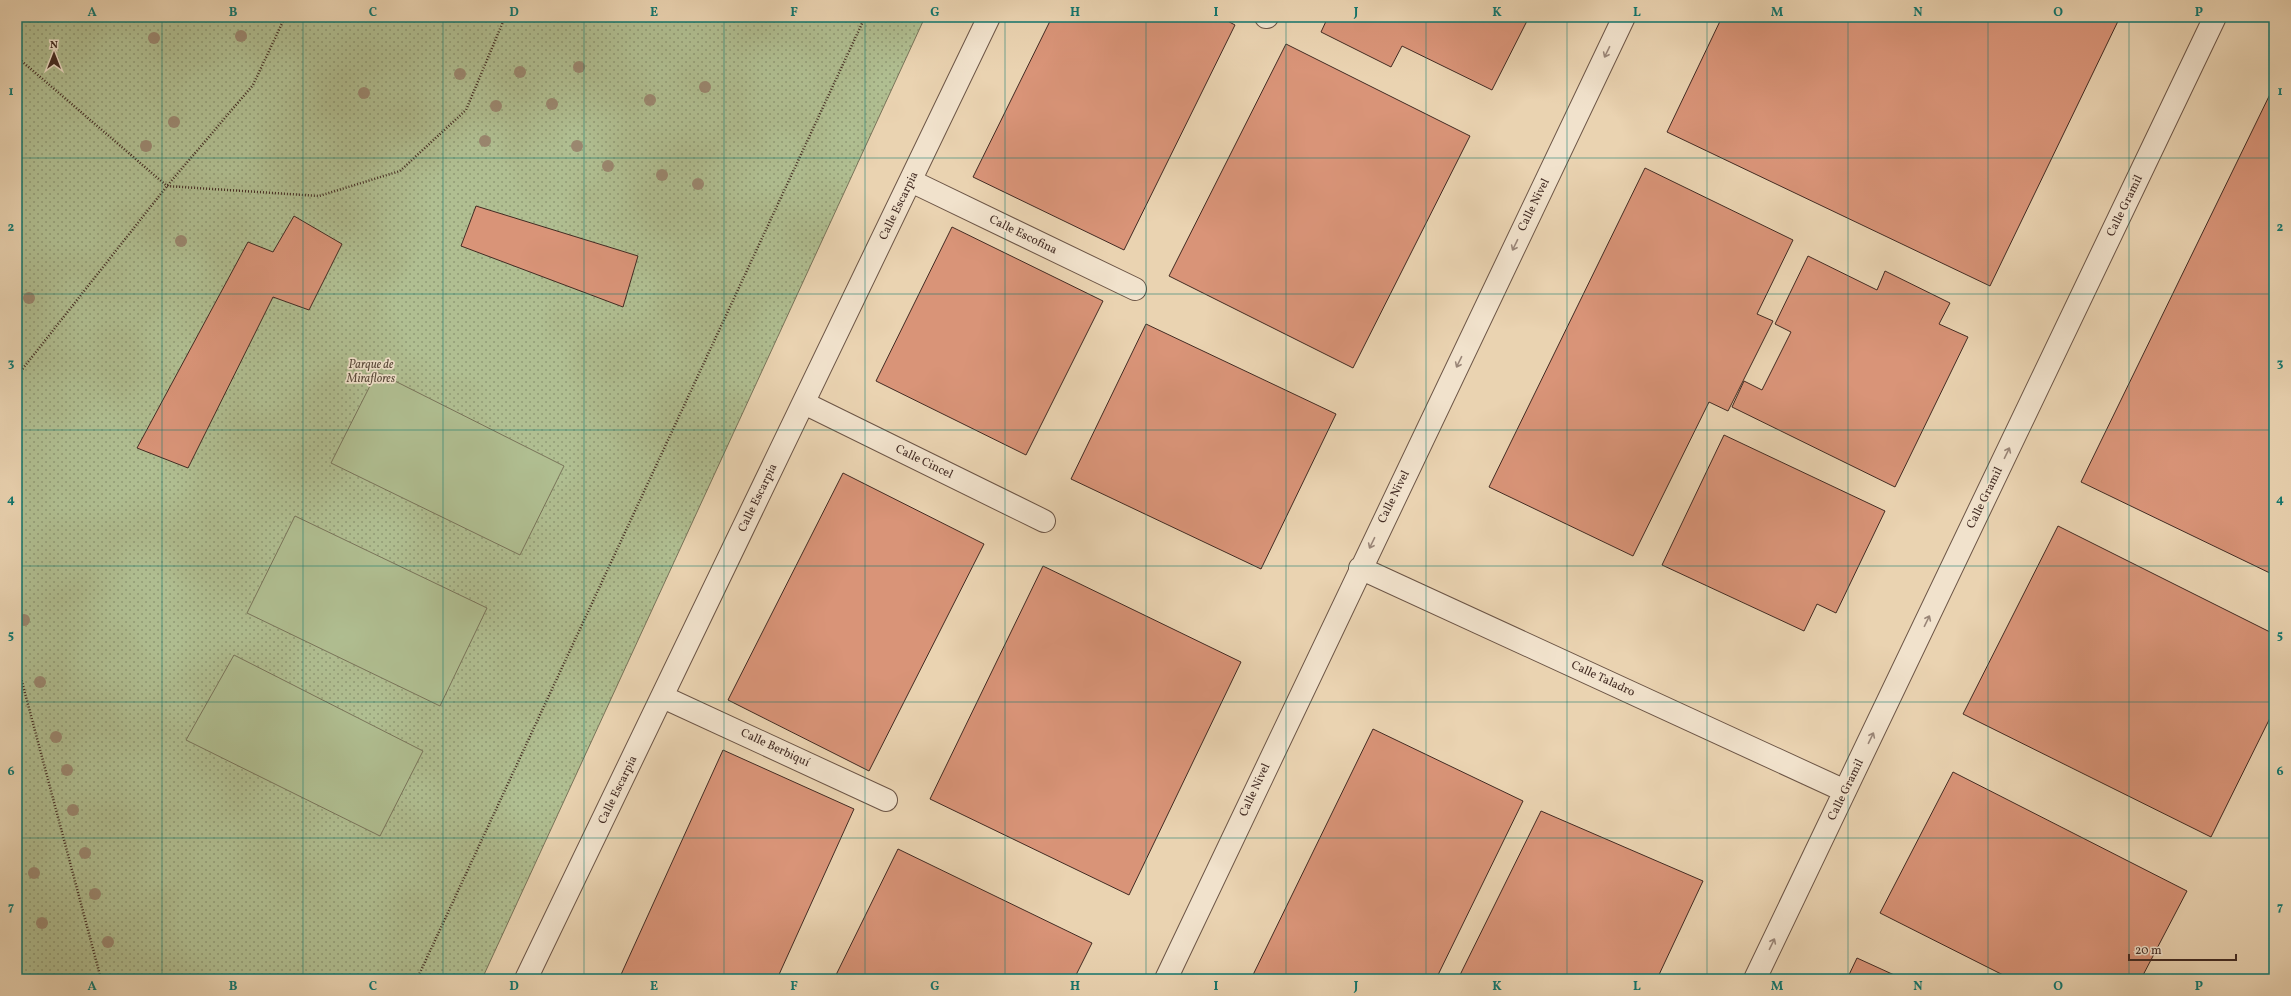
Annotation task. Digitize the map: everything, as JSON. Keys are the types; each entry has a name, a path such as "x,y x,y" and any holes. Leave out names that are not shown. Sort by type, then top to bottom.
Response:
{"street":[{"name":"Calle Escarpia","path":"530,978 989,17"},
{"name":"Calle Nivel","path":"1166,979 1360,568 1624,17"},
{"name":"Calle Gramil","path":"1755,979 2215,17"},
{"name":"Calle Escofina","path":"911,181 1135,289"},
{"name":"Calle Cincel","path":"804,403 1044,522"},
{"name":"Calle Taladro","path":"1360,568 1845,791"},
{"name":"Calle Berbiquí","path":"663,697 886,800"}],"path":[{"path":"17,376 167,186 253,85 285,17"},
{"path":"17,57 167,186 319,196 400,171 466,110 505,17"},
{"path":"417,979 865,17"},
{"path":"17,663 101,979"}],"green space":[{"name":"Parque de Miraflores","path":"17,17 925,17 482,979 17,979"},
{"path":"377,372 564,466 520,555 331,463"},
{"path":"295,516 487,608 440,706 247,613"},
{"path":"234,655 423,751 380,836 186,740"}],"building":[{"path":"1052,17 1220,17 1235,25 1124,250 973,177"},
{"path":"1328,17 1529,17 1492,90 1402,46 1391,67 1321,32"},
{"path":"1722,17 2120,17 1990,286 1667,132"},
{"path":"1286,44 1470,136 1353,368 1169,276"},
{"path":"2274,86 2274,575 2081,482"},
{"path":"1645,168 1793,240 1757,314 1773,321 1728,411 1709,402 1633,556 1489,487"},
{"path":"476,206 638,256 623,307 461,246"},
{"path":"294,216 342,244 309,310 273,297 188,468 137,448 248,242 273,252"},
{"path":"952,227 1103,301 1026,455 876,381"},
{"path":"1808,256 1877,290 1885,271 1950,303 1939,324 1968,337 1895,487 1732,407 1744,381 1762,390 1791,332 1775,324"},
{"path":"1146,324 1336,414 1261,569 1071,479"},
{"path":"1724,435 1885,511 1836,613 1817,604 1804,631 1662,565"},
{"path":"843,473 984,544 869,771 728,700"},
{"path":"2058,526 2274,634 2274,710 2211,837 1963,714"},
{"path":"1043,566 1241,662 1129,895 930,799"},
{"path":"1373,729 1523,801 1436,979 1251,979"},
{"path":"723,750 854,809 777,979 619,979"},
{"path":"1953,772 2187,891 2141,979 2011,979 1880,913"},
{"path":"1541,811 1703,881 1657,979 1458,979"},
{"path":"898,849 1092,943 1074,979 834,979"},
{"path":"1857,958 1903,979 1847,979"}]}
